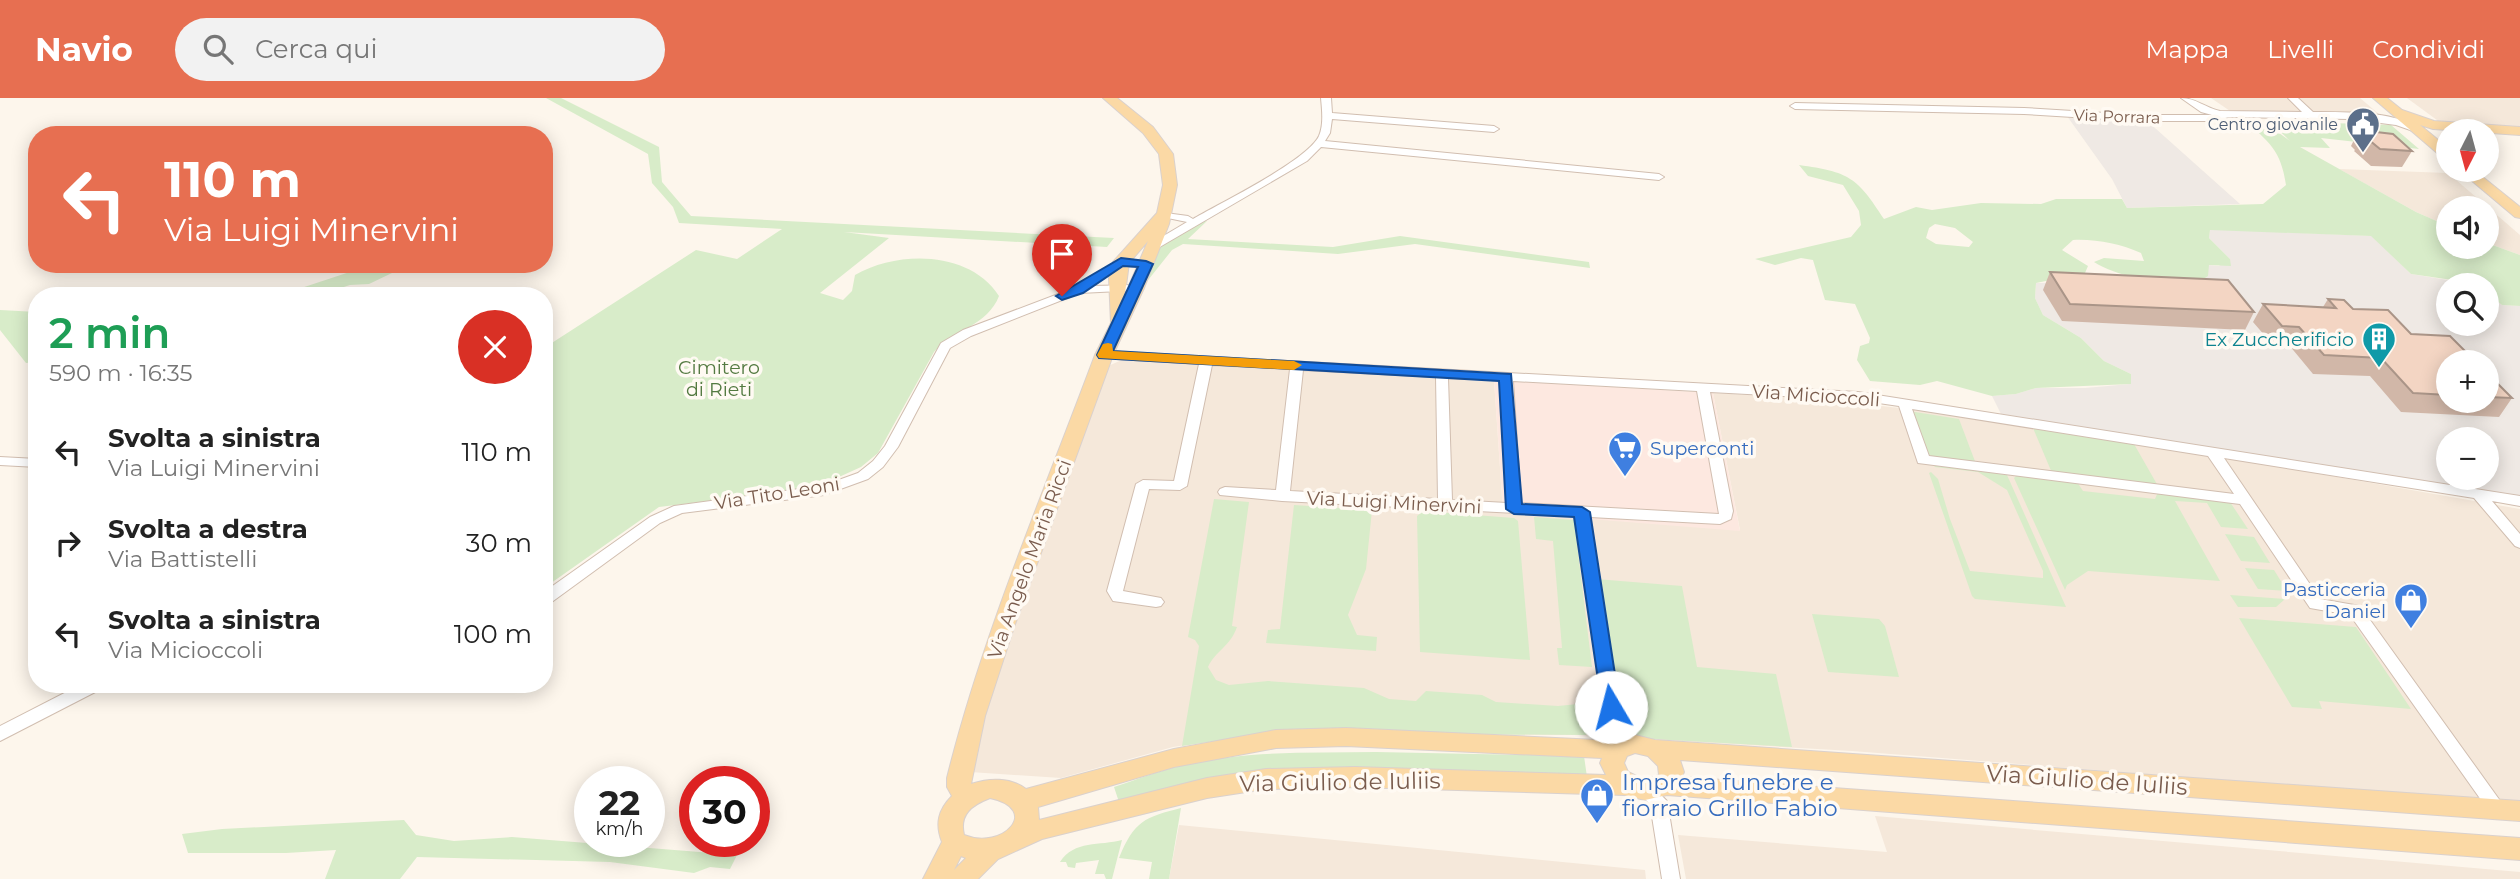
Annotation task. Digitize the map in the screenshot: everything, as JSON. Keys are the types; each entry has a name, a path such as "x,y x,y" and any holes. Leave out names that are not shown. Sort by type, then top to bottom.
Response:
{"main road":[{"name":"Via Angelo Maria Ricci","path":"965,797 959,787 959,778 985,679 1104,355 1151,254 1170,185 1166,155 1148,130 1109,98"},
{"path":"2388,106 2436,125"},
{"path":"2388,106 2436,145"},
{"path":"2499,130 2520,131"},
{"path":"2423,134 2428,135 2436,131"},
{"path":"2481,182 2520,214"},
{"path":"1125,256 1158,222"},
{"name":"Via Angelo Maria Ricci","path":"1118,323 1117,290 1125,256"},
{"name":"Via Giulio de Iuliis","path":"1022,800 1054,794 1174,758 1276,739 1401,739 1624,745 2508,810"},
{"path":"1624,745 1666,758 1672,769 1646,787 1614,771 1614,756 1624,745"},
{"name":"Via Giulio de Iuliis","path":"1019,838 1038,830 1207,788 1266,779 1354,777 1646,787 2520,849"},
{"path":"990,788 1003,789 1022,800 1027,808 1028,818 1019,838 1010,846 988,853 975,853 955,842 948,824 957,805 965,797 990,788"},
{"path":"936,879 955,842"},
{"path":"961,879 988,853"}],"street":[{"path":"1125,256 1151,254 1203,216 1303,159 1321,144 1327,134 1326,98"},
{"name":"Via Porrara","path":"2186,98 2209,112 2228,115 2371,118 2398,121 2423,134"},
{"path":"2293,98 2313,117"},
{"name":"Via Porrara","path":"1795,106 2024,111 2138,118 2216,118 2228,115"},
{"path":"2371,118 2387,113 2388,106"},
{"path":"1327,116 1494,130"},
{"path":"1321,144 1660,177"},
{"path":"1158,222 1203,216"},
{"name":"Via Tito Leoni","path":"553,594 655,520 679,509 824,490 842,486 863,476 878,464 891,447 945,346 967,333 1078,290 1125,256"},
{"name":"Via Tito Leoni","path":"1078,290 1136,288"},
{"name":"Via Micioccoli","path":"1104,355 1843,395 2212,450 2520,501"},
{"path":"1156,602 1118,597 1115,591 1143,484 1180,486 1206,360"},
{"path":"1282,496 1297,366"},
{"path":"1442,374 1445,505"},
{"path":"1506,377 1514,509"},
{"name":"Via Luigi Minervini","path":"1225,492 1716,520 1726,516 1703,388"},
{"path":"1903,403 1923,460 2245,500"},
{"path":"2212,450 2315,604 2355,610 2508,810"},
{"path":"0,461 28,463"},
{"path":"2478,494 2520,543"},
{"path":"1582,512 1624,745"},
{"path":"0,734 80,693"},
{"path":"1646,787 1658,802 1671,879"}],"shaded area":[{"path":"2211,98 2360,98 2380,115 2364,117 2233,113"},
{"path":"2407,98 2520,98 2520,126 2499,125 2499,119 2436,119"},
{"path":"2067,116 2146,120 2240,204 2127,208 2112,179"},
{"path":"2339,169 2436,173 2436,182 2458,182 2475,196 2436,196 2436,221"},
{"path":"2499,217 2520,235 2520,255 2499,247"},
{"name":"Ex Zuccherificio","path":"2210,229 2372,236 2411,274 2436,278 2436,336 2499,336 2499,303 2520,306 2520,497 2476,490 2499,490 2499,427 2436,427 2436,484 2001,414 1992,396 2016,394 2036,388 2130,384 2131,374 2104,361 2081,338 2043,315 2035,298 2036,283 2130,282 2207,269 2208,265 2219,266 2230,259 2209,238"},
{"path":"1122,360 1494,380 1503,512 1740,530 1713,393 1818,399 1918,410 2235,459 2520,509 2520,803 1852,751 1578,735 1267,733 1173,747 1061,778 970,772 1002,655 1108,366"},
{"path":"1494,380 1713,393 1740,531 1503,512"},
{"path":"1875,816 2520,872 2520,879 1686,879 1678,835 1887,852"},
{"path":"1179,825 1645,870 1646,879 1169,879"}],"green space":[{"name":"Cimitero di Rieti","path":"546,98 561,98 659,147 662,182 691,216 1114,238 1107,247 844,232 889,238 820,293 843,300 852,291 855,275 892,261 933,259 970,270 986,281 999,296 994,306 979,321 934,352 878,453 861,467 828,482 790,491 659,507 553,582 553,342 696,250 737,259 782,229 679,223 673,207 652,183 648,154"},
{"path":"2243,119 2261,120 2290,141 2269,121 2391,125 2419,149 2321,138 2330,148 2300,147 2436,221 2436,259 2499,259 2499,247 2520,255 2520,306 2499,303 2499,273 2436,273 2436,278 2411,274 2371,236 2210,230 2209,238 2230,259 2231,266 2209,265 2208,276 2197,282 2182,283 2142,279 2115,272 2094,262 2104,258 2144,261 2141,253 2108,243 2073,240 2062,250 2088,266 2085,273 2036,283 2035,298 2043,315 2081,338 2104,361 2131,374 2131,384 2036,388 2016,394 1992,396 1937,381 1920,385 1870,381 1857,360 1860,346 1869,343 1870,338 1855,304 1825,300 1813,260 1801,258 1775,265 1755,259 1851,237 1861,225 1859,211 1843,185 1808,176 1799,165 1830,170 1850,179 1866,194 1884,219 1916,207 1932,210 1981,203 2041,204 2056,199 2122,199 2127,208 2263,204 2286,185 2281,163 2267,141","holes":["1935,224 1955,228 1973,242 1969,247 1936,244 1926,238 1929,228"]},
{"path":"1207,221 1188,239 1333,247 1400,236 1589,262 1590,268 1415,244 1338,254 1183,244 1172,250 1145,284 1165,241 1180,228"},
{"path":"347,273 392,273 369,284 304,287"},
{"path":"0,310 28,312 28,363 26,363 0,330"},
{"path":"1909,411 1959,419 1976,464 1926,459"},
{"path":"2033,428 2134,444 2158,486 2052,473"},
{"path":"1933,464 2007,475 2066,607 1975,599 1972,596 1929,473 1931,472 1938,479 1970,571 2043,578 2043,571 2007,490 1978,472 1935,467"},
{"path":"2018,474 2077,482 2083,491 2155,499 2158,492 2230,502 2248,529 2221,527 2207,503 2175,501 2220,581 2088,571 2067,585 2065,590 2014,478"},
{"path":"1214,499 1249,502 1232,626 1237,627 1231,639 1208,667 1216,680 1229,685 1268,681 1364,688 1389,699 1416,701 1426,691 1482,695 1496,702 1558,706 1588,703 1597,708 1600,720 1595,730 1585,735 1267,733 1182,746 1199,646 1195,640 1188,637"},
{"path":"1294,505 1372,510 1366,569 1348,615 1357,635 1377,637 1376,651 1266,643 1268,630 1280,629"},
{"path":"1423,511 1514,518 1518,521 1530,660 1420,652 1417,516"},
{"path":"1534,517 1574,520 1592,667 1559,665 1557,648 1562,648 1553,541 1536,539"},
{"path":"2225,534 2254,537 2270,563 2241,561"},
{"path":"2245,568 2274,570 2287,591 2258,589"},
{"path":"1596,579 1682,586 1697,667 1776,674 1792,747 1635,738 1620,729"},
{"path":"2230,595 2285,599 2276,607 2238,607"},
{"path":"1812,614 1879,619 1885,626 1899,677 1828,672"},
{"path":"2239,618 2356,627 2411,709 2319,701 2322,709 2292,707"},
{"path":"1278,753 1584,756 1587,777 1327,772 1119,802 1114,787 1172,768 1229,757"},
{"path":"1181,808 1169,879 1149,879 1152,862 1119,858 1130,836 1142,822 1158,814"},
{"path":"404,820 416,835 454,841 512,837 574,842 574,857 665,857 665,849 679,850 679,857 736,857 730,869 710,867 694,873 610,862 417,857 400,879 325,879 336,850 188,853 182,834 222,829"},
{"path":"1122,840 1112,879 1106,879 1104,874 1095,874 1099,860 1076,863 1075,868 1068,867 1066,862 1060,862 1072,850 1080,847"}],"building":[{"path":"2359,130 2393,134 2412,151 2380,149"},
{"path":"2050,272 2228,280 2254,312 2070,304"},
{"path":"2328,299 2344,300 2353,309 2388,310 2411,334 2450,336 2464,350 2436,350 2436,394 2413,393 2381,358 2324,355 2299,327 2282,326 2263,304 2336,308"},
{"path":"2499,385 2512,398 2499,397"}],"slow traffic":[{"path":"1108,347 1104,355 1294,365"}],"place":[{"name":"Centro giovanile","path":"2363,154"},
{"name":"Ex Zuccherificio","path":"2379,369"},
{"name":"Superconti","path":"1625,478"},
{"name":"Pasticceria Daniel","path":"2411,630"},
{"name":"Impresa funebre e fiorraio Grillo Fabio","path":"1597,825"}],"route":[{"path":"1062,296 1078,290 1121,262 1146,264 1104,355 1506,377 1514,509 1582,512 1611,707"}]}
